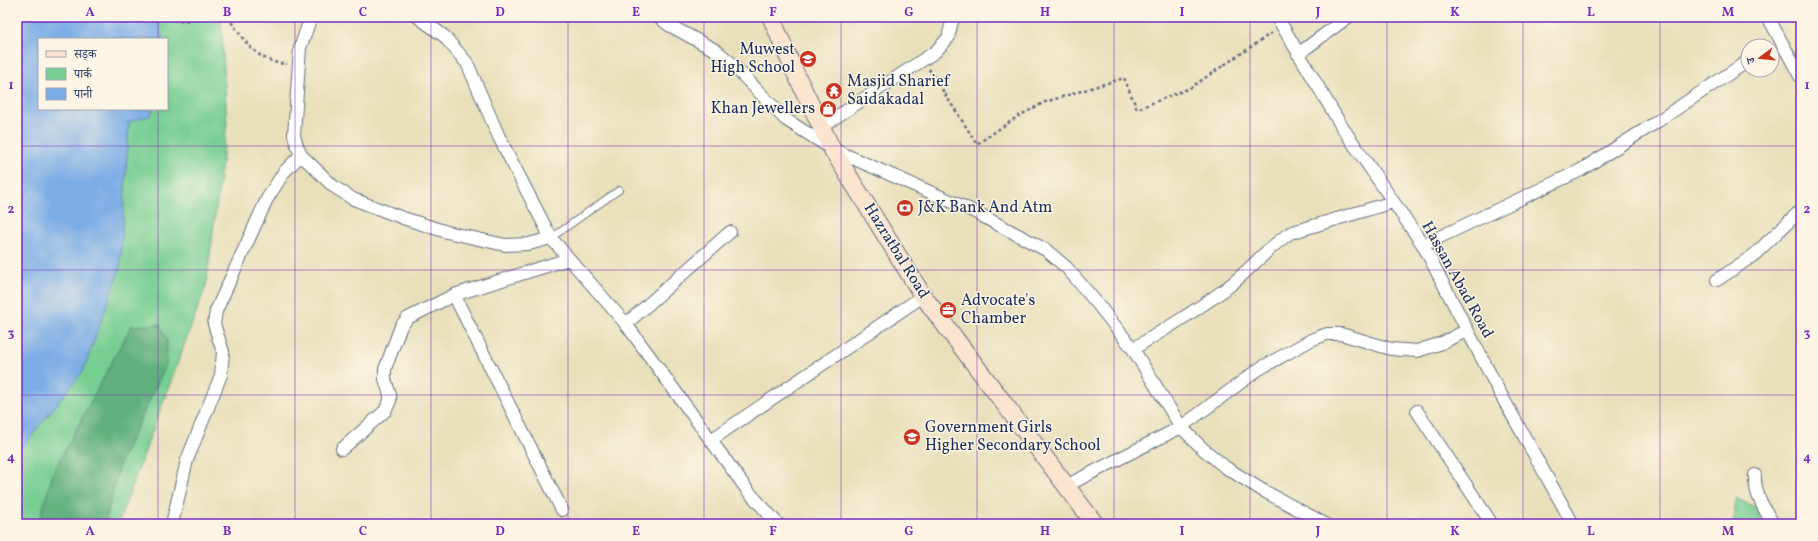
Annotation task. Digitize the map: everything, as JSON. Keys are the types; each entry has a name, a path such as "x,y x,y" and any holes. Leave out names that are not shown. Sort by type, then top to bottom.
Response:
{"main road":[{"name":"Hazratbal Road","path":"771,17 793,68 832,149 923,296 1095,524"}],"street":[{"path":"311,17 304,34 298,64 294,135 301,155 333,186 353,199 403,218 447,232 505,245 530,244 550,238"},
{"path":"418,17 444,36 467,63 499,138 550,238 626,324 748,491 778,524"},
{"path":"659,17 669,25 715,50 730,62 785,119 832,149 973,211 1046,250 1068,268 1133,349 1181,427 1213,459 1262,490 1325,524"},
{"path":"821,128 935,52 948,38 953,17"},
{"path":"1298,54 1348,17"},
{"path":"1768,17 1774,38"},
{"name":"Hassan Abad Road","path":"1279,21 1342,127 1423,245 1500,393 1573,524"},
{"path":"1780,48 1800,71"},
{"path":"1423,245 1581,170 1740,66"},
{"path":"172,524 187,460 221,375 223,352 214,324 216,311 267,199 284,172 301,155"},
{"path":"1133,349 1228,287 1252,267 1280,239 1290,233 1393,202"},
{"path":"1717,280 1754,255 1801,210"},
{"path":"626,324 730,232"},
{"path":"342,449 385,411 388,405 390,395 385,379 384,369 397,335 404,322 421,311 454,295 569,259"},
{"path":"454,295 562,510"},
{"path":"711,440 923,296"},
{"path":"1066,486 1181,427 1259,369 1311,340 1327,334 1341,334 1391,349 1417,351 1442,343 1467,330"},
{"path":"1417,411 1492,524"},
{"path":"1755,475 1755,484 1758,496 1773,524"}],"lane":[{"path":"550,238 619,190"}],"path":[{"path":"168,17 182,22 189,21 194,17"},
{"path":"228,17 253,51 261,57 282,64 298,64"},
{"path":"924,60 977,144 1018,117 1045,102 1124,78 1137,109 1151,105 1190,88 1279,21"}],"green space":[{"path":"17,17 221,17 227,124 206,286 118,524 17,524"},
{"path":"159,324 167,340 166,365 119,465 105,524 41,524 41,515 53,473 131,326"},
{"path":"1736,498 1757,508 1763,524 1733,524"}],"water":[{"path":"17,17 153,17 158,20 163,38 38,38 38,110 153,110 151,115 129,122 120,268 83,371 17,454"}],"place":[{"name":"Muwest High School","path":"808,59"},
{"name":"Masjid Sharief Saidakadal","path":"834,91"},
{"name":"Khan Jewellers","path":"828,109"},
{"name":"J&K Bank And Atm","path":"905,208"},
{"name":"Advocate's Chamber","path":"948,310"},
{"name":"Government Girls Higher Secondary School","path":"912,437"}]}
